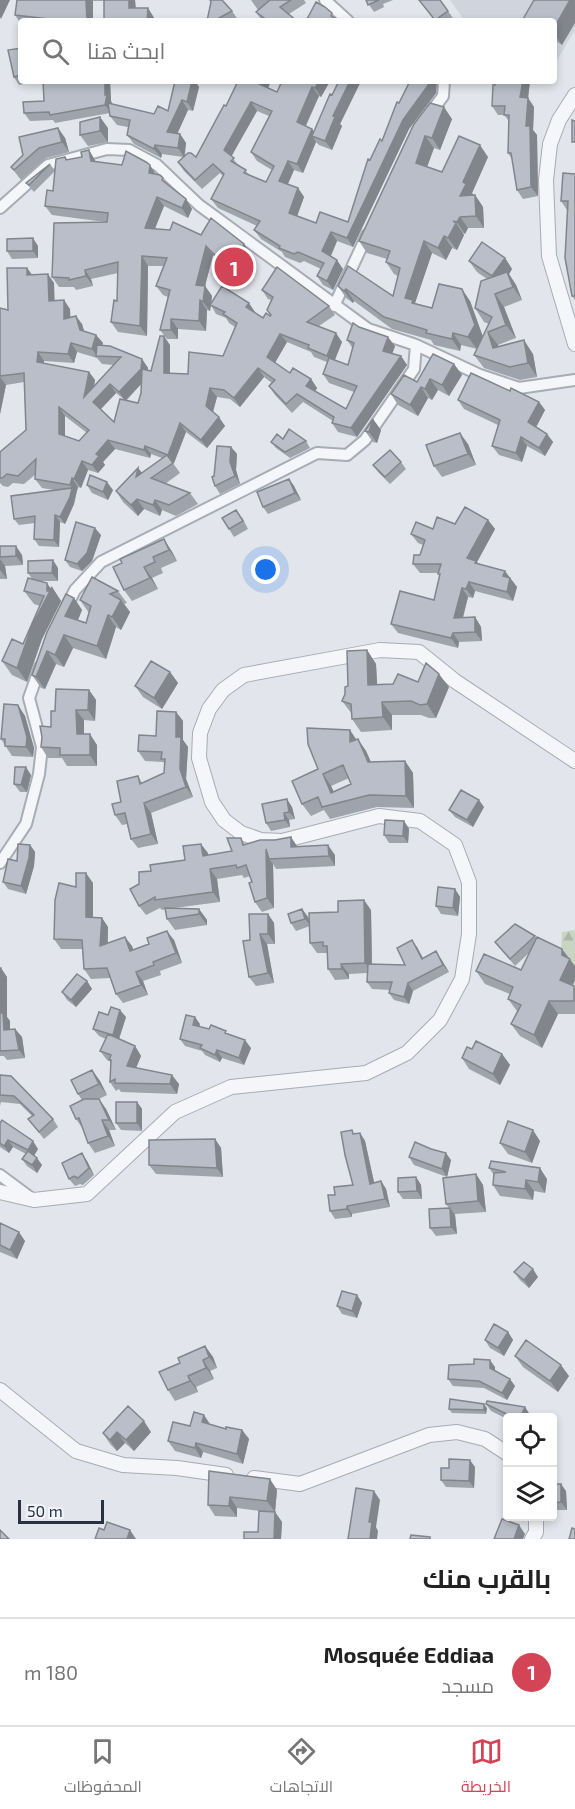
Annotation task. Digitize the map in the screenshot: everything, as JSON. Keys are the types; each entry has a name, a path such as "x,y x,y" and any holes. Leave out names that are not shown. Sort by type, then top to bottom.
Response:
{"street":[{"path":"325,0 345,18"},
{"path":"423,123 443,96 444,84"},
{"path":"575,95 559,120 550,144 546,180 549,256 575,344"},
{"path":"0,207 48,165 107,149 129,150 157,165 199,206 368,329 416,345 480,375 519,388 575,380"},
{"path":"334,306 373,224"},
{"path":"59,621 75,590 101,562 317,453 347,455 365,440 414,369 416,345"},
{"path":"0,1192 34,1200 87,1194 175,1112 231,1087 366,1073 407,1053 440,1020 462,979 469,934 469,882 455,845 420,821 379,816 282,842 251,837 241,833 224,819 212,802 200,758 200,733 208,709 224,690 244,675 380,650 419,652 455,681 575,760"},
{"path":"0,863 26,824 39,774 42,747 29,698 45,653"},
{"path":"0,1175 34,1200"},
{"path":"0,1390 76,1451 123,1465 177,1468 300,1484 429,1435 457,1432 485,1439 503,1451"},
{"path":"532,1539 536,1532 536,1521"}],"shaded area":[{"path":"450,0 575,0 575,30 557,60 557,18 463,18"}],"green space":[{"path":"575,930 575,998 560,977 562,932"}],"building":[{"path":"17,0 86,0 87,18 40,18 15,15"},
{"path":"104,0 129,0 129,8 148,8 147,18 104,18"},
{"path":"210,0 222,0 232,11 219,18 208,18"},
{"path":"270,0 291,0 280,7 293,18 264,18 256,12"},
{"path":"366,0 379,0 368,5"},
{"path":"419,0 440,0 448,11 438,18 433,18"},
{"path":"534,0 570,0 557,23 557,18 524,18"},
{"path":"316,2 332,13 331,16 335,18 308,18"},
{"path":"18,48 18,76 14,77 8,50"},
{"path":"43,84 105,84 105,95 107,95 105,105 50,115 49,112 24,113 23,102 44,101"},
{"path":"174,84 191,84 187,102 182,100 167,132 180,134 178,148 155,145 154,149 127,135 130,120 110,116 108,103 154,114 158,106 168,111"},
{"path":"237,84 259,84 277,92 281,84 317,84 315,88 312,87 297,122 312,129 297,164 288,161 279,181 298,188 289,213 316,223 320,212 348,222 368,159 370,160 380,139 382,141 397,102 399,103 408,84 429,84 403,120 347,238 331,232 322,251 337,260 327,281 317,276 324,263 298,252 294,254 279,248 280,246 254,230 260,221 211,199 224,174 213,164 195,180 178,162 188,153 196,157 224,105 226,106","holes":["251,102 272,111 251,152 274,166 266,182 244,173 246,170 231,161 234,158 224,150"]},
{"path":"338,84 349,84 333,116 335,117 325,141 312,136 330,94 332,95"},
{"path":"522,84 520,97 528,98 526,126 530,126 531,187 517,190 511,153 508,153 509,115 504,115 505,106 492,106 493,85"},
{"path":"430,103 444,107 432,138 425,136 416,163 442,172 459,136 480,145 463,182 466,184 460,196 475,195 476,216 460,217 457,222 453,221 456,223 448,238 444,236 438,248 424,241 405,298 413,300 412,303 432,308 439,284 462,289 475,325 468,337 453,333 452,339 426,333 427,330 384,317 346,289 344,291 338,286 348,266 393,296 400,268 386,262 390,251 359,241 414,124"},
{"path":"100,117 100,131 80,135 80,122"},
{"path":"572,120 575,121 575,142 572,142"},
{"path":"58,128 62,142 39,148 14,170 11,167 23,155 19,137"},
{"path":"89,150 91,161 122,165 126,151 150,165 149,173 160,175 162,180 186,199 182,208 157,197 145,228 170,230 173,222 201,235 211,218 244,244 230,271 206,246 196,285 205,286 203,302 200,300 199,321 171,319 171,330 160,330 170,290 156,286 167,258 142,256 140,326 111,322 114,300 117,301 118,262 85,270 86,276 69,280 69,278 52,277 54,223 107,222 108,213 45,206 47,190 53,191 56,159 82,157 81,152"},
{"path":"50,164 29,185 26,183"},
{"path":"563,173 575,174 575,296 572,296 565,258 568,201 561,201"},
{"path":"33,238 33,251 7,251 7,239"},
{"path":"482,242 505,258 492,276 469,261"},
{"path":"277,267 329,306 307,322 336,333 327,356 308,348 309,345 280,334 267,357 290,373 293,368 311,379 306,386 346,409 357,386 323,374 329,358 348,365 354,343 347,340 353,323 388,337 383,351 401,356 351,428 332,423 334,417 297,394 286,404 269,386 275,380 258,368 234,398 224,390 210,388 206,406 219,417 201,440 180,423 168,455 145,446 144,450 108,440 96,454 99,456 92,465 82,461 70,485 35,479 36,459 18,476 7,474 0,478 0,452 26,430 24,373 0,376 0,308 8,310 7,268 27,268 27,275 48,274 49,301 64,300 64,319 76,316 80,330 96,335 92,349 71,343 68,354 38,352 37,362 89,372 84,397 121,357 96,356 97,345 110,346 142,359 141,369 119,392 110,384 93,402 114,422 120,399 138,403 141,393 142,369 151,371 160,336 164,336 164,373 188,374 189,352 223,356 237,323 223,314 225,312 210,305 222,286 249,303 246,307 263,318 266,313 271,315 267,310 273,297 262,290","holes":["59,407 89,430 79,441 59,434"]},
{"path":"507,272 513,287 495,294 506,325 488,332 493,348 524,340 528,363 510,367 474,355 492,317 475,308 481,281"},
{"path":"433,354 454,364 442,385 430,379 425,389 421,387 410,405 391,394 404,375 417,382"},
{"path":"471,373 510,391 511,388 539,402 528,422 547,434 539,448 521,437 516,453 492,446 500,420 458,400"},
{"path":"373,419 369,432 365,431"},
{"path":"289,429 306,441 285,452 271,442 277,434 283,439"},
{"path":"460,433 468,454 434,466 426,445"},
{"path":"217,446 231,447 230,462 235,476 215,486 212,477 214,476"},
{"path":"390,450 401,462 385,477 373,465"},
{"path":"167,455 173,463 151,478 190,493 169,505 155,500 153,505 137,499 131,505 116,491 138,468 136,477"},
{"path":"90,475 107,482 103,492 87,485"},
{"path":"289,479 295,493 263,507 257,492"},
{"path":"72,488 60,517 55,515 54,540 34,539 35,516 14,519 11,496"},
{"path":"465,507 488,520 467,558 476,561 475,563 505,571 503,576 510,578 507,592 469,582 466,589 462,588 454,618 475,617 475,632 453,633 451,638 391,624 400,591 434,600 441,564 413,564 414,555 420,555 425,540 411,534 416,522 433,529 437,517 455,524"},
{"path":"236,510 243,521 229,529 222,518"},
{"path":"76,522 95,528 87,553 77,564 65,560"},
{"path":"164,539 169,550 153,557 155,562 144,567 150,578 124,590 113,567 122,563 120,559"},
{"path":"0,546 16,546 16,556 0,557"},
{"path":"53,560 52,573 28,573 28,561"},
{"path":"92,577 118,591 110,594 121,600 112,617 108,615 97,646 64,635 55,655 47,651 36,677 32,675 47,632 66,594 74,598 65,616 86,623 91,606 80,600"},
{"path":"28,578 47,583 47,591 52,587 32,626 17,668 2,661 12,639 23,644 44,596 24,591"},
{"path":"367,650 368,685 393,684 398,674 418,682 426,663 439,674 427,704 420,705 411,701 382,702 383,717 352,719 351,704 342,701 345,687 348,686 347,651"},
{"path":"151,661 170,672 154,698 135,686"},
{"path":"56,689 89,690 88,710 76,710 77,734 90,734 90,755 60,755 60,748 41,747 40,726 51,727 51,711 55,711"},
{"path":"4,704 18,705 27,737 26,747 5,746 5,739 1,739"},
{"path":"157,711 176,712 176,737 181,737 180,769 186,787 144,803 151,834 131,839 125,813 115,815 112,804 121,802 117,781 138,776 140,784 164,773 165,759 161,759 162,752 138,751 139,735 156,736"},
{"path":"307,728 350,730 350,742 358,739 368,762 405,761 406,796 369,795 322,807 318,797 302,804 292,781 318,769 308,744","holes":["343,765 351,784 331,793 323,774"]},
{"path":"15,767 26,767 21,785 14,784"},
{"path":"461,790 479,800 467,820 449,810"},
{"path":"287,799 289,812 284,813 285,820 266,823 262,804"},
{"path":"385,820 404,821 403,836 384,835"},
{"path":"291,837 291,847 328,845 329,856 269,859 266,849 267,898 255,902 249,883 252,882 246,865 237,868 236,865 210,869 213,892 155,900 155,897 139,906 130,889 139,884 139,872 151,871 150,865 185,860 183,846 201,844 203,856 232,851 227,838 241,838 243,845 260,840"},
{"path":"18,844 30,845 29,858 21,886 3,882 8,859 17,861"},
{"path":"76,873 86,873 86,917 102,918 100,946 125,937 130,951 149,944 147,938 167,931 176,953 136,972 141,985 116,994 107,968 84,969 82,940 54,939 55,900 59,883 76,887"},
{"path":"438,887 455,889 453,908 436,906"},
{"path":"364,900 365,963 341,964 342,969 328,969 327,946 323,946 323,942 310,943 309,913 338,912 338,901"},
{"path":"165,908 199,909 199,914 167,919"},
{"path":"302,909 305,919 291,923 288,914"},
{"path":"249,914 268,914 268,934 260,934 268,973 249,977 243,941 250,940"},
{"path":"515,924 535,936 510,959 495,942"},
{"path":"537,937 562,949 562,955 570,959 560,980 574,986 574,1001 549,1001 534,1035 511,1024 521,1005 508,999 513,987 476,971 484,954 521,970"},
{"path":"412,940 422,959 436,951 443,965 408,983 404,997 389,993 392,982 367,982 368,964 405,965 397,948"},
{"path":"77,974 87,981 71,1000 62,992"},
{"path":"111,1007 120,1010 113,1035 93,1029 99,1012 108,1015"},
{"path":"0,1013 3,1013 4,1030 15,1029 19,1050 0,1051"},
{"path":"186,1015 195,1017 193,1025 209,1029 211,1025 245,1040 239,1058 217,1050 215,1055 200,1048 202,1045 180,1039"},
{"path":"108,1034 135,1046 127,1066 172,1075 170,1084 115,1083 115,1079 110,1082 111,1060 109,1060 111,1055 100,1051"},
{"path":"476,1041 502,1054 493,1074 462,1058 467,1047 472,1049"},
{"path":"92,1070 99,1084 78,1094 71,1080"},
{"path":"0,1075 11,1076 53,1119 39,1132 28,1119 34,1115 14,1096 0,1095"},
{"path":"84,1099 99,1099 109,1120 102,1120 108,1136 88,1143 79,1118 76,1119 70,1106"},
{"path":"116,1102 137,1102 137,1123 116,1123"},
{"path":"2,1120 33,1141 28,1150 8,1140 4,1146 0,1143"},
{"path":"508,1121 533,1130 525,1152 500,1143"},
{"path":"352,1130 353,1134 360,1133 370,1184 381,1181 385,1199 330,1211 328,1195 335,1195 334,1187 353,1185 341,1132"},
{"path":"215,1139 217,1168 149,1165 149,1140"},
{"path":"415,1142 446,1153 442,1169 409,1157"},
{"path":"28,1151 37,1158 32,1165 22,1159"},
{"path":"82,1153 89,1168 78,1178 74,1176 69,1179 62,1163"},
{"path":"491,1161 540,1168 538,1182 526,1180 525,1189 493,1185 494,1173 506,1172 489,1168"},
{"path":"476,1174 478,1201 446,1204 443,1178"},
{"path":"416,1177 417,1191 398,1192 398,1178"},
{"path":"450,1208 451,1227 430,1228 429,1209"},
{"path":"0,1223 19,1232 10,1250 0,1245"},
{"path":"524,1262 533,1269 524,1280 514,1272"},
{"path":"342,1291 357,1295 352,1311 337,1306"},
{"path":"494,1324 508,1332 498,1348 485,1340"},
{"path":"526,1340 561,1365 550,1381 515,1356"},
{"path":"205,1346 209,1357 203,1360 206,1368 188,1376 190,1381 168,1390 159,1372 180,1363 178,1358"},
{"path":"474,1359 490,1360 490,1368 510,1379 502,1393 479,1381 448,1379 449,1365 474,1364"},
{"path":"450,1399 484,1404 484,1410 449,1409"},
{"path":"487,1401 525,1407 522,1413 505,1413 486,1404"},
{"path":"128,1406 144,1421 126,1440 117,1432 110,1440 103,1433"},
{"path":"194,1412 204,1415 202,1422 226,1429 226,1427 242,1430 237,1454 196,1443 195,1448 168,1441 173,1422 190,1426"},
{"path":"449,1459 470,1460 469,1481 441,1480 441,1468 449,1468"},
{"path":"209,1471 270,1479 267,1501 230,1497 229,1506 208,1505"},
{"path":"557,1484 561,1484 561,1502 557,1502"},
{"path":"356,1488 374,1491 369,1522 372,1522 370,1539 348,1539"},
{"path":"259,1511 275,1512 274,1539 244,1539 244,1532 258,1532"},
{"path":"502,1519 519,1525 514,1539 494,1539"},
{"path":"107,1522 130,1530 127,1539 95,1539 99,1528 104,1530"},
{"path":"572,1528 575,1529 575,1539 569,1539"},
{"path":"0,1530 9,1539 0,1539"},
{"path":"411,1535 430,1537 430,1539 410,1539"}],"place":[{"name":"Mosquée Eddiaa","path":"234,267"}]}
